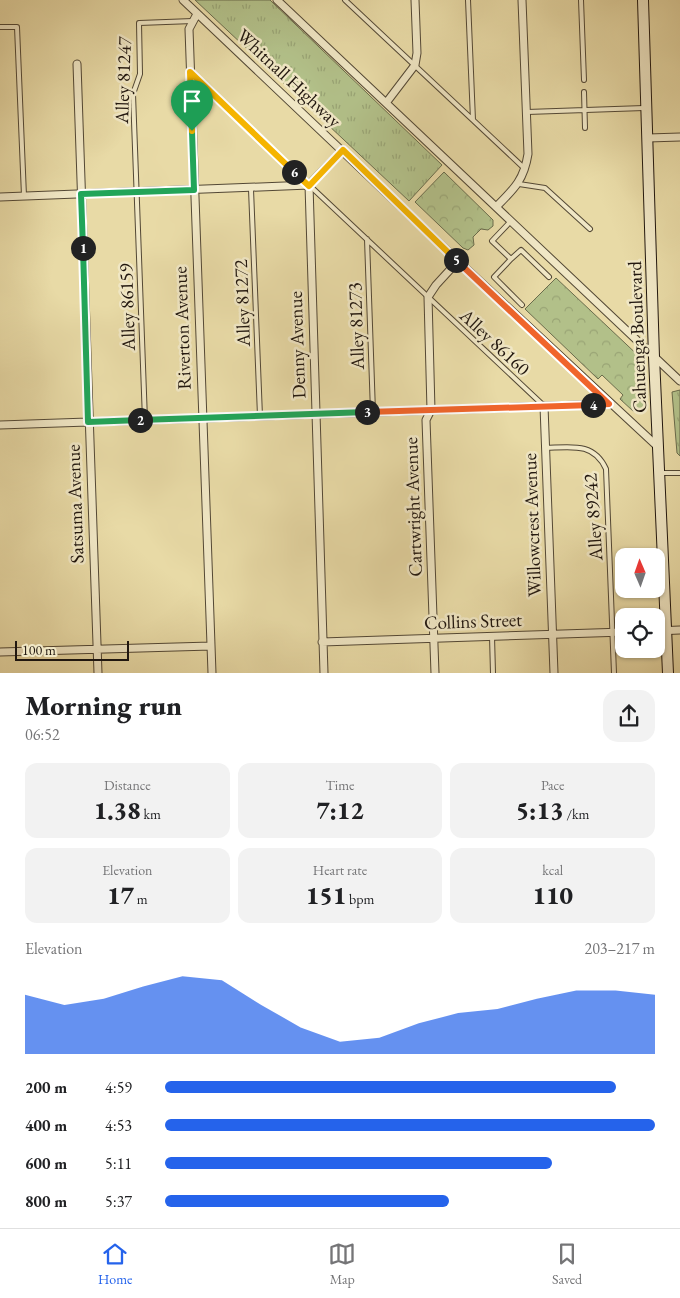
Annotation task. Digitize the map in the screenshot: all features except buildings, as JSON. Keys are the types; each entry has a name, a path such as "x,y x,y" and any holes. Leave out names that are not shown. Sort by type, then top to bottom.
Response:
{"main road":[{"name":"Cahuenga Boulevard","path":"643,0 659,473 661,608"},
{"name":"Cahuenga Boulevard","path":"665,655 668,673"}],"street":[{"name":"Whitnall Highway","path":"183,0 195,18 343,150 458,262 609,404 658,447"},
{"path":"277,0 680,381"},
{"path":"386,103 415,65 417,53 415,0"},
{"path":"496,207 518,184 525,170 528,154 522,0"},
{"name":"Riverton Avenue","path":"195,18 188,29 212,673"},
{"name":"Satsuma Avenue","path":"77,64 98,673"},
{"path":"648,138 680,137"},
{"path":"0,197 309,186 343,150"},
{"name":"Denny Avenue","path":"309,186 324,673"},
{"path":"428,297 458,262"},
{"name":"Cartwright Avenue","path":"428,297 430,410 426,420 435,673"},
{"path":"0,425 609,404"},
{"name":"Willowcrest Avenue","path":"544,406 554,673"},
{"path":"665,630 680,630"},
{"name":"Collins Street","path":"322,642 612,632"},
{"path":"0,652 211,646"}],"lane":[{"path":"345,0 525,170"},
{"path":"468,0 472,120"},
{"path":"581,0 584,80"},
{"name":"Alley 81247","path":"136,192 134,94 140,74 139,23 195,18"},
{"path":"0,27 17,27 24,196"},
{"name":"Alley 86160","path":"190,72 544,406"},
{"path":"584,92 585,128"},
{"path":"527,112 647,108"},
{"path":"518,184 545,188 590,229"},
{"name":"Alley 81272","path":"251,189 260,416"},
{"name":"Alley 86159","path":"136,192 145,420"},
{"path":"511,221 492,241 511,259"},
{"name":"Alley 81273","path":"367,239 373,412"},
{"path":"522,305 494,277 511,259 521,250 549,277"},
{"name":"Alley 89242","path":"546,448 584,447 602,461 606,469 614,673"},
{"path":"659,473 680,473"},
{"path":"492,636 494,673"}],"green space":[{"path":"195,0 270,0 442,165 409,201"},
{"path":"444,172 493,220 493,226 488,230 481,229 473,237 474,245 468,250 463,248 415,202"},
{"path":"556,278 644,361 645,408 633,411 620,399 623,395 602,375 598,379 525,309"},
{"path":"680,390 680,456 677,453 672,392"}],"route":[{"path":"190,72 309,186 343,150 458,262 609,404 88,422 81,194 194,190 192,131 190,72"}]}
